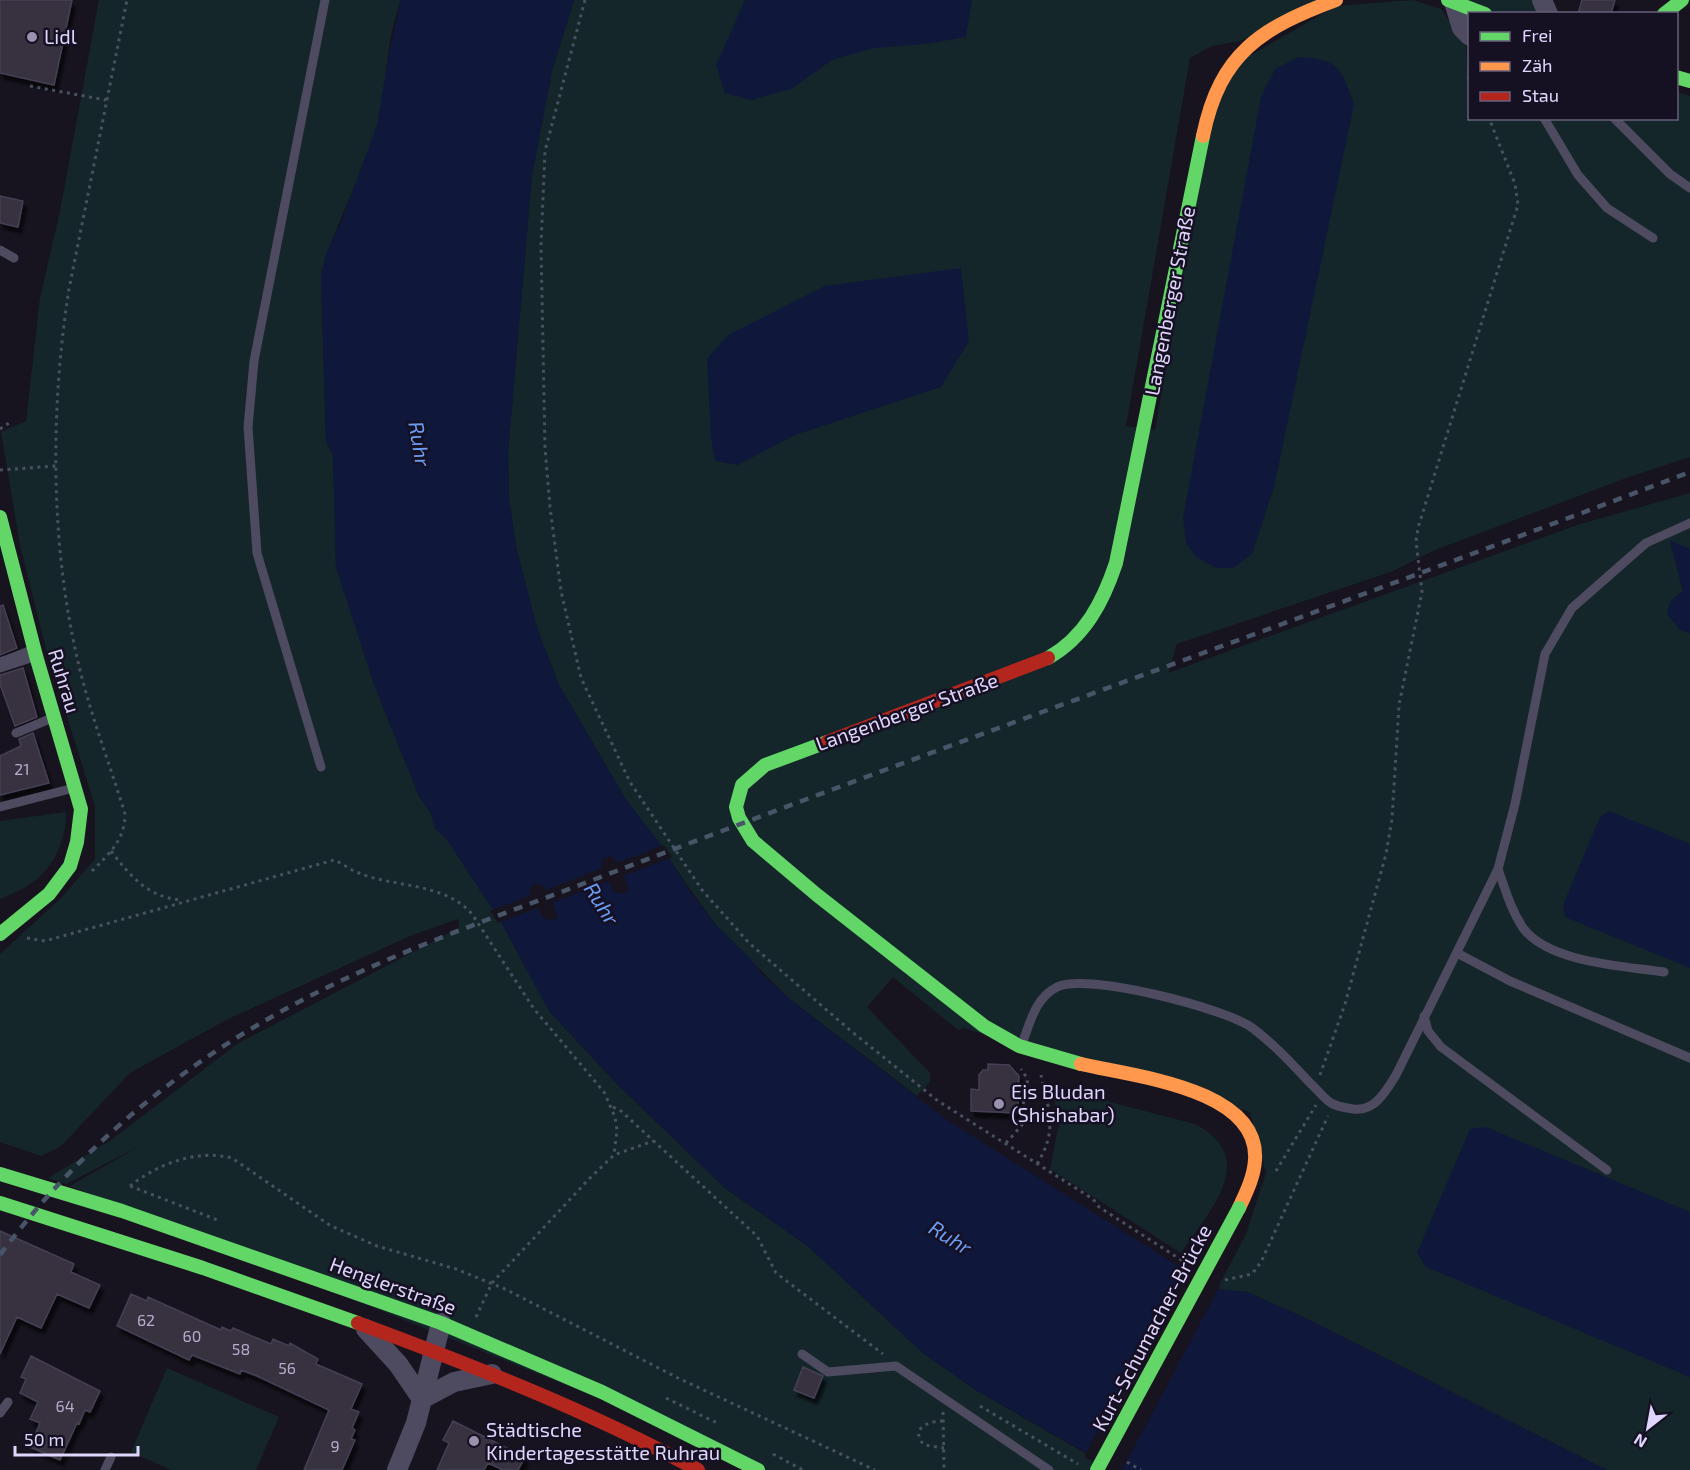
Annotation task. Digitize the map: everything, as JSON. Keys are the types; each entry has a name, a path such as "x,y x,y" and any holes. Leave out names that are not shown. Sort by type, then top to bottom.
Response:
{"main road":[{"name":"Langenberger Straße","path":"1239,1207 1254,1176 1256,1155 1250,1132 1231,1108 1204,1095 1037,1053 963,1010 764,852 749,837 738,821 737,796 748,777 765,765 1042,662 1065,649 1091,622 1104,596 1116,562 1206,121 1215,87 1233,57 1255,38 1289,19 1336,0"},
{"path":"1667,12 1682,0"},
{"path":"1451,1 1480,12"},
{"name":"Ruhrau","path":"0,934 49,894 70,866 80,829 81,810 35,652 12,584 1,529"},
{"path":"21,899 59,871 73,855"},
{"path":"0,1166 7,1175"},
{"name":"Henglerstraße","path":"7,1175 122,1212 441,1323 602,1392 758,1470"},
{"path":"0,1203 360,1323 492,1374 591,1416 698,1470"},
{"name":"Kurt-Schumacher-Brücke","path":"1090,1469 1239,1207"}],"street":[{"path":"1451,1 1462,28 1468,34"},
{"path":"360,1323 398,1364 422,1399"},
{"path":"397,1470 416,1423 441,1323"},
{"path":"422,1399 454,1382 492,1374"}],"lane":[{"path":"321,767 257,553 249,427 254,361 325,0"},
{"path":"1545,120 1578,175 1607,208 1653,238"},
{"path":"1616,120 1670,174 1690,188"},
{"path":"0,250 14,258"},
{"path":"1022,1046 1033,1013 1042,998 1056,987 1071,982 1097,984 1162,997 1229,1015 1266,1039 1331,1103 1361,1110 1380,1099 1396,1075 1498,869 1515,804 1545,654 1572,608 1647,543 1678,526 1690,523"},
{"path":"0,662 35,652"},
{"path":"0,668 35,652"},
{"path":"16,733 54,717"},
{"path":"0,807 76,788"},
{"path":"1498,869 1511,908 1524,929 1545,948 1592,961 1664,972"},
{"path":"1457,953 1510,981 1690,1058"},
{"path":"1424,1016 1428,1031 1441,1047 1531,1116 1607,1170"},
{"path":"802,1354 828,1372 897,1366 1049,1470"},
{"path":"0,1413 8,1402"},
{"path":"105,1470 111,1457"}],"path":[{"path":"127,0 62,330 56,412 56,466 65,582 79,666 125,814 122,835 111,851 148,891 158,897 183,901"},
{"path":"585,0 545,152 541,245 545,448 561,591 581,678 630,782 696,881 724,917 749,943 851,1031 938,1101 1006,1143 1187,1263"},
{"path":"30,86 106,100"},
{"path":"1276,1172 1316,1104 1315,1088 1345,1004 1386,854 1392,819 1399,705 1422,592 1416,542 1418,528 1518,205 1515,184 1490,120"},
{"path":"0,429 12,421"},
{"path":"0,470 56,466"},
{"path":"19,933 37,941 45,940 334,860 358,873 453,898 472,914 534,1009 604,1092 613,1107 617,1130 614,1155"},
{"path":"1037,1053 1052,1119 1051,1134 1037,1164"},
{"path":"1006,1143 1022,1125 1024,1093 1028,1089"},
{"path":"1223,1281 1252,1274 1261,1262 1325,1126 1331,1103"},
{"path":"613,1107 621,1111 757,1236 776,1273 897,1366"},
{"path":"492,1283 565,1203 614,1155 653,1141"},
{"path":"228,1224 130,1186 149,1172 171,1163 202,1155 218,1154 232,1158 331,1226 377,1246 492,1283 678,1378 875,1470"},
{"path":"944,1400 944,1470"},
{"path":"977,1404 1090,1469"},
{"path":"944,1421 927,1423 919,1431 918,1436 924,1445 944,1448"},
{"path":"1127,1462 1140,1470"}],"shaded area":[{"path":"99,0 401,0 392,31 377,126 364,164 333,237 321,275 326,441 333,454 336,567 375,687 419,796 431,814 435,828 447,839 501,922 549,1011 618,1085 725,1188 810,1248 923,1353 974,1389 1095,1459 1089,1470 755,1470 686,1433 70,1186 138,1147 66,1184 48,1178 111,1140 237,1044 459,928 458,919 410,936 226,1020 130,1073 60,1147 41,1156 0,1142 0,954 61,898 95,859 95,806 46,649 20,545 1,432 26,421 40,298 60,211"},
{"path":"574,0 1318,0 1240,41 1212,46 1190,58 1126,426 1155,430 1211,115 1239,62 1336,6 1413,0 1441,9 1466,44 1468,120 1678,120 1678,92 1690,96 1690,457 1629,477 1435,550 1393,571 1177,644 1168,673 1577,525 1690,493 1690,549 1670,541 1683,591 1670,602 1680,630 1690,633 1690,1470 1607,1470 1303,1317 1247,1292 1217,1289 1246,1234 1266,1173 1250,1112 963,1028 958,1030 893,977 867,1007 930,1073 930,1082 917,1096 791,1000 716,925 625,798 559,685 537,628 517,551 509,500 508,452 532,175 552,71"},
{"path":"1460,0 1540,0 1546,12 1492,12"},
{"path":"66,812 62,841 47,869 29,885 0,899 0,821"},
{"path":"1052,1087 1195,1124 1214,1138 1225,1153 1227,1169 1223,1186 1215,1203 1181,1253 1050,1169 1059,1123"},
{"path":"167,1368 279,1417 256,1470 171,1470 131,1452"}],"water":[{"name":"Ruhr","path":"401,0 574,0 552,71 532,175 508,452 509,500 517,551 537,628 559,685 625,798 659,842 687,887 716,925 751,959 762,974 791,1000 947,1120 1186,1271 1217,1289 1247,1292 1303,1317 1607,1470 1116,1470 974,1389 923,1353 810,1248 725,1188 618,1085 549,1011 501,922 447,840 435,828 431,814 419,796 375,687 336,567 333,454 326,441 321,275 327,251 342,220 377,125","holes":["610,856 617,861 629,889 625,894 614,892 602,868 603,859","535,883 545,887 558,916 554,921 543,918 529,890"]},
{"path":"745,0 972,0 966,37 925,44 874,48 832,60 791,89 751,100 725,93 716,65"},
{"path":"1299,57 1323,60 1337,68 1346,82 1354,104 1274,487 1252,554 1233,568 1217,568 1197,558 1186,543 1183,518 1261,97 1275,69"},
{"path":"961,268 969,341 941,387 795,435 738,465 715,461 711,438 707,359 728,335 825,286"},
{"path":"1670,540 1690,549 1690,633 1680,630 1667,614 1670,602 1683,591"},
{"path":"1609,811 1690,844 1690,968 1565,917 1563,905 1600,817"},
{"path":"1486,1127 1690,1212 1690,1377 1426,1267 1417,1253 1470,1129"}],"pier":[{"path":"664,845 672,857 621,877 615,864"},
{"path":"605,867 611,880 549,904 543,891"},
{"path":"534,894 540,907 498,923 490,911"},
{"path":"1186,1267 1220,1286 1122,1470 1110,1470 1084,1457"}],"building":[{"name":"Lidl","path":"0,0 72,0 54,85 0,73"},
{"path":"1582,0 1615,0 1612,12 1579,12"},
{"path":"0,196 23,201 18,227 0,223"},
{"path":"3,605 17,648 0,655 0,606"},
{"path":"23,668 37,717 15,726 0,684 0,675"},
{"path":"33,733 49,783 0,795 0,756 21,746 19,739"},
{"path":"988,1064 1009,1065 1019,1076 1018,1113 971,1111 971,1089 979,1090 979,1075 983,1070 988,1070"},
{"path":"0,1231 74,1264 71,1272 100,1285 89,1308 57,1294 41,1328 17,1317 0,1354"},
{"path":"131,1294 147,1301 148,1297 221,1330 222,1327 231,1331 233,1328 271,1344 273,1339 289,1346 290,1343 318,1359 316,1364 362,1384 351,1409 359,1412 352,1428 355,1430 351,1439 355,1440 342,1470 304,1470 329,1410 241,1370 240,1374 192,1355 189,1360 117,1326"},
{"path":"31,1356 100,1391 90,1412 85,1410 79,1424 77,1423 60,1460 30,1447 40,1423 30,1419 38,1402 20,1393 26,1379 21,1377"},
{"path":"803,1367 823,1376 814,1398 794,1390"},
{"name":"Städtische Kindertagesstätte Ruhrau","path":"453,1421 525,1457 518,1470 503,1470 488,1463 484,1470 437,1470 449,1443 443,1440"}],"railway":[{"path":"0,1255 66,1177 140,1108 180,1076 222,1047 265,1020 342,980 440,938 740,824 1690,472"}],"traffic: fast":[{"path":"1448,0 1480,12"},
{"path":"1667,12 1682,0"},
{"path":"1678,78 1690,81"},
{"path":"1048,658 1072,640 1091,617 1099,605 1116,563 1203,136"},
{"path":"0,517 36,656 81,809 77,842 70,866 49,894 0,934"},
{"path":"827,742 765,765 742,785 736,807 739,818 753,841 817,895 984,1026 1019,1046 1081,1064"},
{"path":"0,1174 122,1211 441,1323 602,1392 758,1470"},
{"path":"0,1203 203,1268 358,1323"},
{"path":"1097,1470 1239,1208"}],"traffic: slow":[{"path":"1203,136 1220,84 1248,47 1265,33 1286,21 1336,0"},
{"path":"1081,1064 1189,1090 1215,1101 1237,1116 1251,1136 1255,1160 1251,1179 1239,1208"}],"traffic: jam":[{"path":"827,742 1048,658"},
{"path":"358,1323 531,1390 615,1428 698,1470"}],"place":[{"name":"Lidl","path":"32,37"},
{"name":"Eis Bludan (Shishabar)","path":"999,1104"},
{"name":"Städtische Kindertagesstätte Ruhrau","path":"474,1441"}]}
